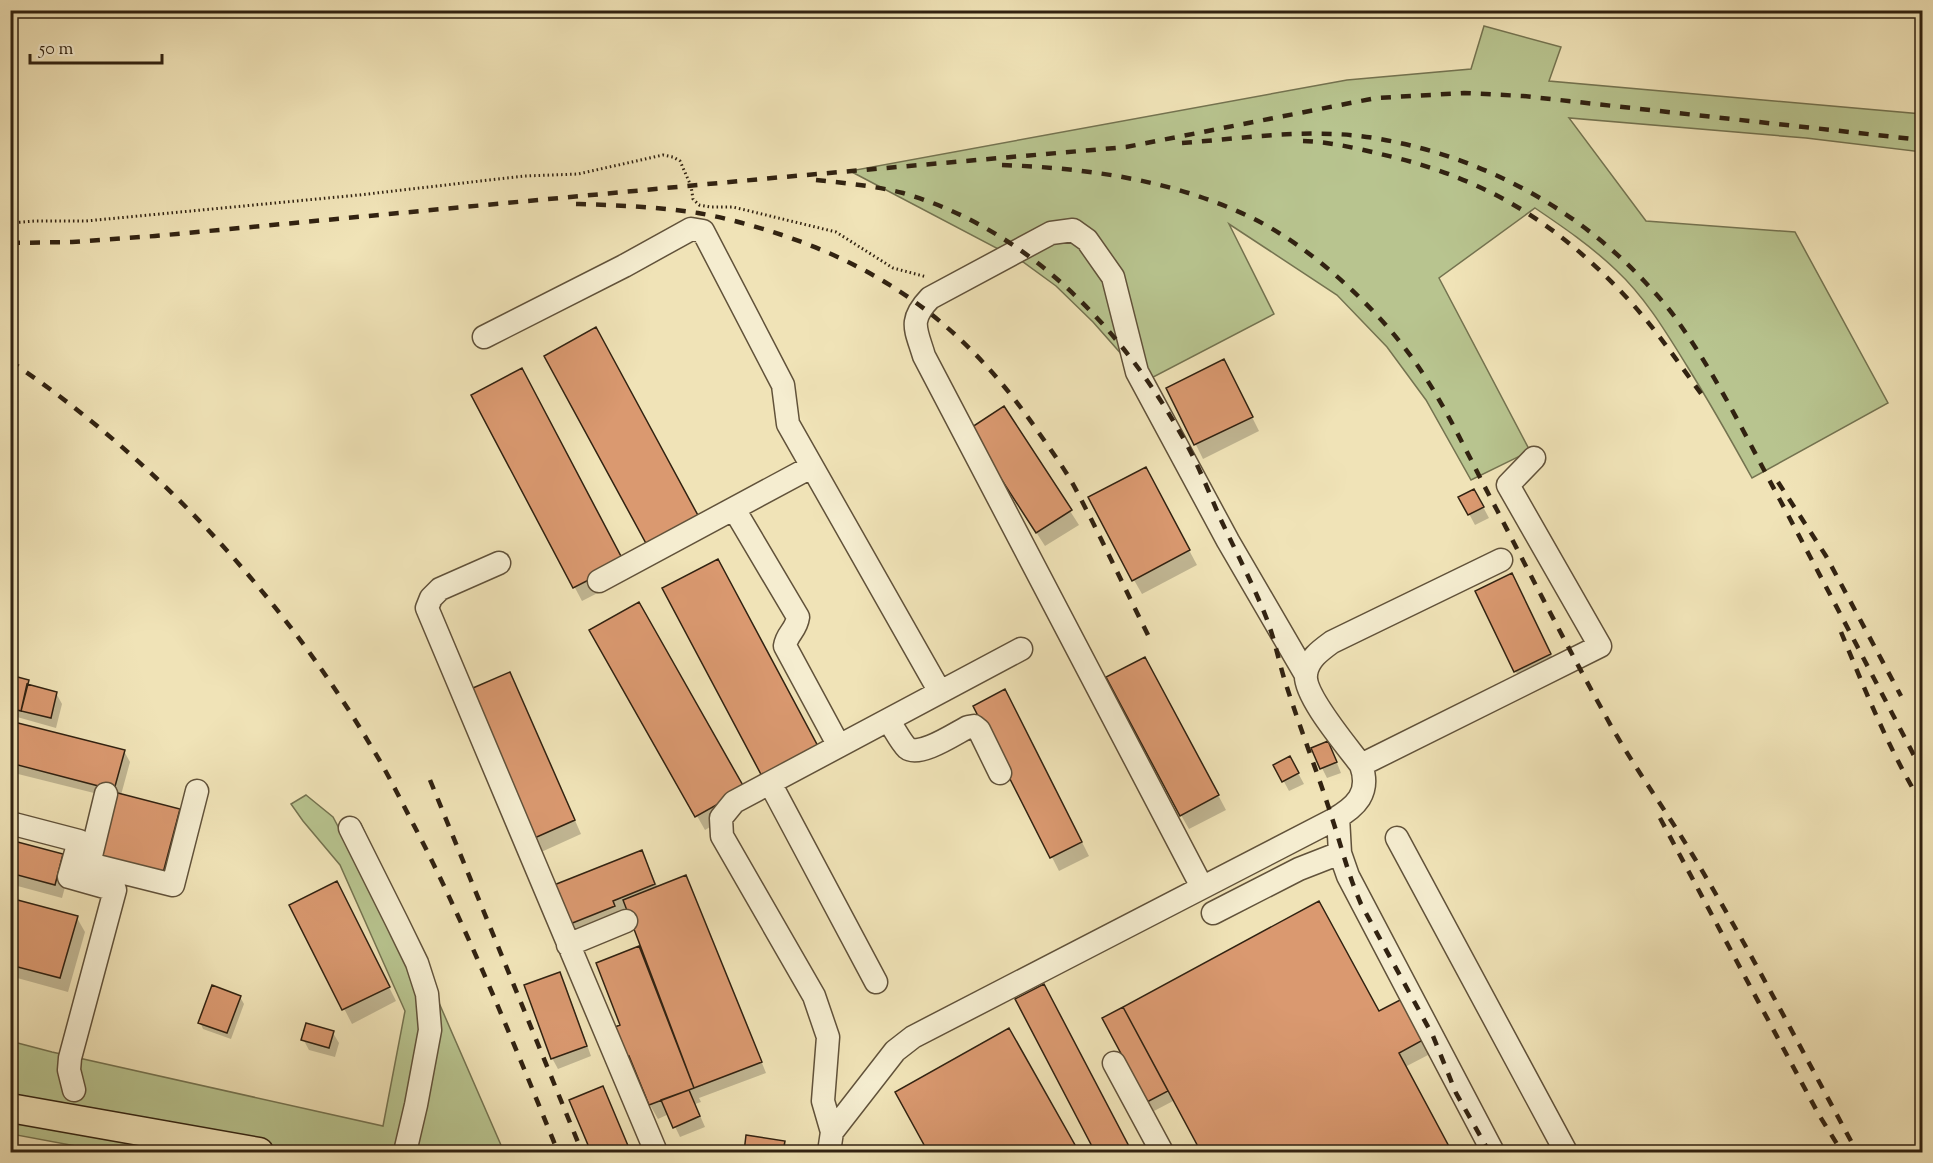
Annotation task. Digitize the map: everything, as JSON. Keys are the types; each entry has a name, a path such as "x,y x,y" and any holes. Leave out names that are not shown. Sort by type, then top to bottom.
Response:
{"main road":[{"path":"10,1108 259,1152"}],"street":[{"path":"484,337 624,266 691,229 703,231 783,385 788,424 940,692"},
{"path":"830,1142 895,1051 913,1037 1338,818 1361,796 1365,779 1357,759 1317,706 1309,691 1306,675 1233,549 1137,372 1113,277 1088,240 1073,230 1052,233 930,298 920,309 915,322 924,356 1202,887"},
{"path":"1357,759 1600,646 1508,485 1534,458"},
{"path":"599,581 811,467"},
{"path":"734,509 798,617 796,626 786,639 785,646 839,746"},
{"path":"1306,675 1314,658 1332,642 1501,560"},
{"path":"499,563 440,589 431,598 427,608 656,1152"},
{"path":"830,1142 823,1101 828,1037 814,996 722,836 721,818 734,802 1021,649"},
{"path":"888,720 907,748 914,751 923,750 974,726 979,730 1000,773"},
{"path":"770,783 876,982"},
{"path":"106,794 89,864 173,885 197,791"},
{"path":"1338,818 1340,853 1348,876 1493,1152"},
{"path":"10,823 79,842 69,877 115,890 70,1058 69,1070 74,1090"},
{"path":"350,828 398,922 417,963 427,994 430,1030 417,1105 405,1152"},
{"path":"1397,838 1566,1152"},
{"path":"1213,913 1299,869 1340,853"},
{"path":"66,1118 131,875"},
{"path":"568,945 626,921"},
{"path":"1114,1063 1162,1152"}],"path":[{"path":"10,223 86,221 359,195 524,176 578,174 663,154 680,161 691,186 693,199 699,205 733,207 836,232 893,267 955,285"}],"green space":[{"path":"1484,26 1561,47 1549,81 1922,114 1922,152 1806,138 1569,118 1646,221 1795,232 1888,403 1752,478 1679,353 1627,280 1597,253 1535,208 1439,278 1530,451 1471,480 1426,400 1387,347 1337,295 1229,224 1274,314 1138,385 1123,356 1093,322 1056,286 1023,262 850,171 1347,80 1471,69"},
{"path":"306,795 333,817 341,832 361,824 504,1152 108,1152 11,1134 10,1041 383,1126 405,1011 340,865 291,804"}],"building":[{"path":"596,327 700,519 648,547 544,356"},
{"path":"1224,359 1253,417 1194,445 1166,388"},
{"path":"522,368 624,562 573,588 471,395"},
{"path":"1004,406 1072,510 1036,533 969,429"},
{"path":"1146,467 1190,550 1132,581 1088,497"},
{"path":"1474,489 1484,507 1468,515 1458,497"},
{"path":"718,559 820,750 764,780 662,588"},
{"path":"1512,573 1551,654 1514,672 1475,591"},
{"path":"639,602 745,789 695,817 589,630"},
{"path":"1145,657 1219,795 1180,816 1106,677"},
{"path":"510,672 575,820 530,840 466,691"},
{"path":"10,675 29,680 21,711 10,708"},
{"path":"27,684 57,692 51,718 21,711"},
{"path":"1005,689 1082,842 1050,858 973,706"},
{"path":"10,721 125,750 114,790 10,763"},
{"path":"1328,741 1337,762 1320,769 1311,748"},
{"path":"1290,756 1299,773 1282,782 1273,765"},
{"path":"114,792 180,809 163,873 97,856"},
{"path":"10,840 63,854 55,885 10,873"},
{"path":"642,850 655,884 613,901 615,906 570,924 554,885"},
{"path":"686,875 762,1062 694,1088 623,900"},
{"path":"337,881 390,987 342,1010 289,905"},
{"path":"10,898 78,916 60,978 10,965"},
{"path":"1319,901 1379,1011 1402,999 1423,1040 1399,1053 1452,1152 1201,1152 1123,1007"},
{"path":"639,946 694,1088 649,1105 629,1056 622,1059 610,1029 620,1025 596,963"},
{"path":"560,972 587,1046 551,1059 524,985"},
{"path":"1044,984 1132,1152 1095,1152 1015,999"},
{"path":"212,985 241,996 227,1033 198,1023"},
{"path":"1123,1007 1168,1091 1147,1102 1102,1018"},
{"path":"306,1023 334,1031 329,1048 301,1040"},
{"path":"1009,1028 1079,1152 928,1152 895,1092"},
{"path":"603,1086 629,1148 619,1152 591,1152 569,1100"},
{"path":"689,1090 700,1116 673,1128 661,1100"},
{"path":"746,1135 785,1141 783,1152 744,1152"}],"railway":[{"path":"10,243 72,242 155,236 1126,147 1376,98 1464,93 1523,96 1922,140"},
{"path":"1182,143 1281,135 1331,134 1380,139 1418,147 1490,172 1524,189 1557,209 1618,255 1675,317 1720,388 1922,771"},
{"path":"1303,141 1348,147 1428,167 1461,179 1521,209 1575,249 1627,298 1658,335 1705,399"},
{"path":"1002,165 1066,169 1130,178 1192,194 1252,218 1296,244 1340,279 1361,298 1398,339 1436,395 1614,731 1714,891 1857,1152"},
{"path":"816,180 903,193 949,210 992,232 1032,259 1069,290 1103,325 1162,403 1201,473 1256,592 1361,904 1433,1036 1456,1093 1487,1148"},
{"path":"576,204 683,211 719,217 761,228 823,250 860,268 928,312 958,337 986,366 1013,398 1057,459 1084,505 1151,641"},
{"path":"10,361 64,399 165,486 256,584 336,690 384,768 439,876 492,993 558,1152"},
{"path":"1778,482 1826,556 1901,696"},
{"path":"1841,632 1888,741 1922,804"},
{"path":"430,780 582,1152"},
{"path":"1660,818 1819,1115 1842,1152"}]}
